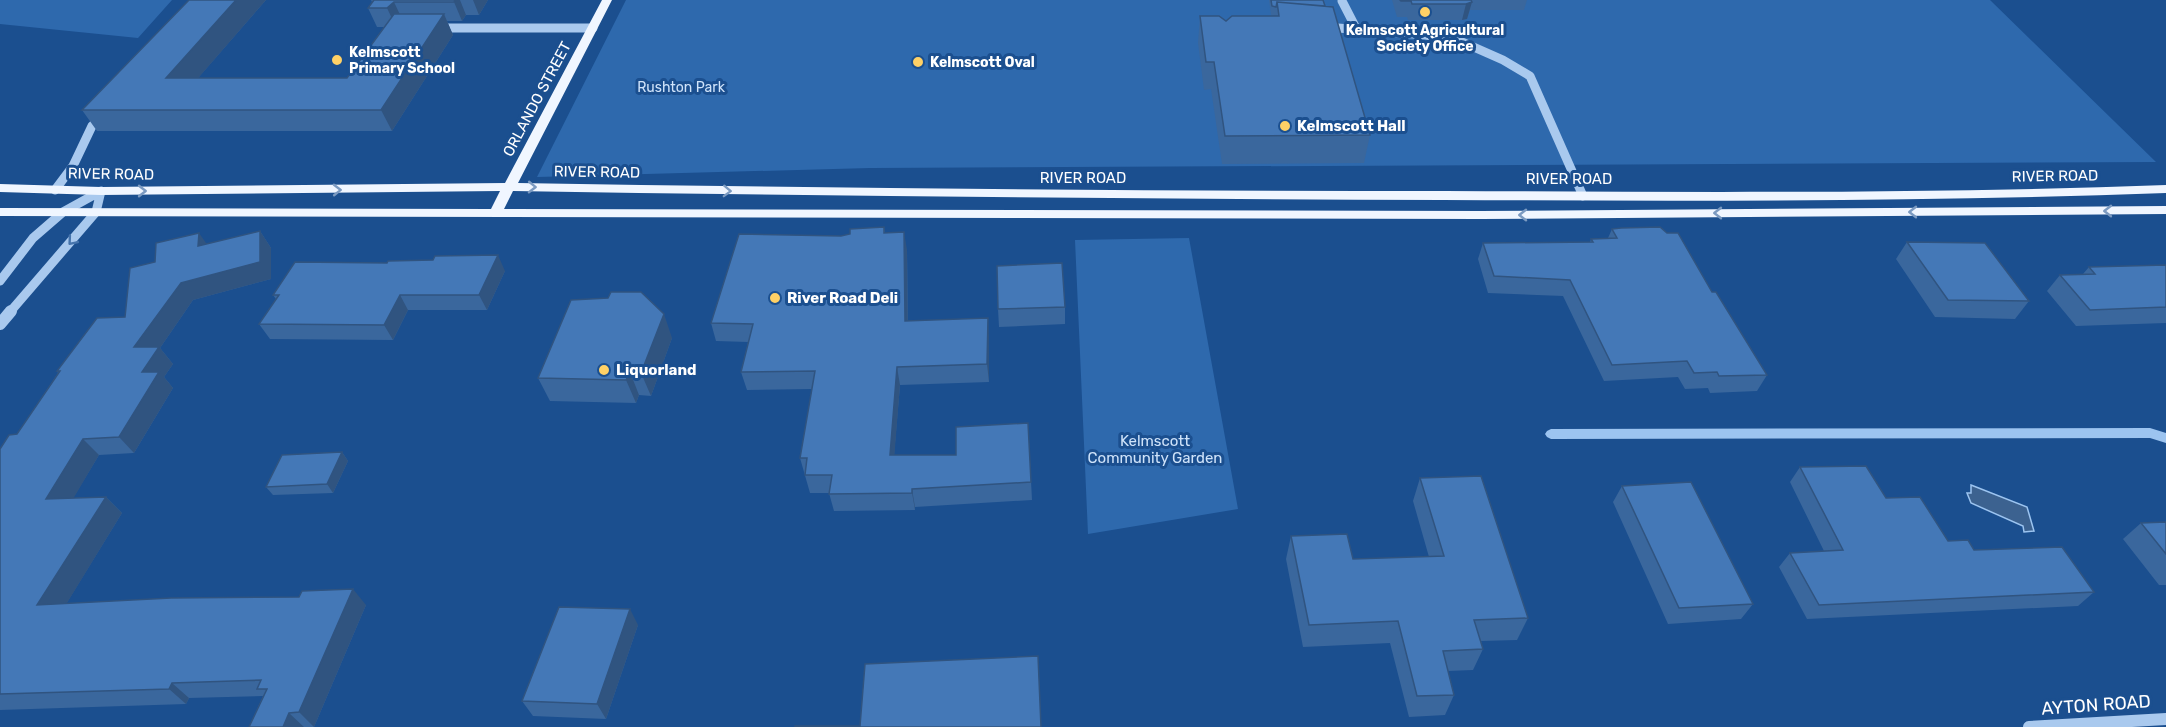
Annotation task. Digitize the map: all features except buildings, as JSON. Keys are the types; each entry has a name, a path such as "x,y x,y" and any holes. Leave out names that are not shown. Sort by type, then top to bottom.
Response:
{"main road":[{"name":"ORLANDO STREET","path":"495,214 608,0"},
{"name":"RIVER ROAD","path":"0,188 101,191 509,187 920,194 1583,196 2057,193 2166,189"},
{"path":"0,212 1482,215 2166,210"}],"street":[{"path":"1342,1 1358,30"},
{"path":"1320,27 1426,35 1460,41 1530,76 1583,196"},
{"path":"430,28 593,28"},
{"path":"55,190 73,166 92,126 112,104"},
{"path":"0,281 33,238 63,212 101,191"},
{"path":"0,324 96,212 101,191"},
{"name":"AYTON ROAD","path":"2029,727 2166,719"}],"green space":[{"path":"0,0 172,0 138,38 0,24"},
{"name":"Rushton Park","path":"626,0 1990,0 2156,162 870,168 537,177"},
{"name":"Kelmscott Community Garden","path":"1189,238 1238,509 1088,534 1075,240"}],"shaded area":[{"path":"1971,485 2027,507 2034,531 2024,532 2023,526 1971,503 1967,493 1971,493"}],"waterway":[{"path":"1551,434 2150,433 2166,438"}],"place":[{"name":"Kelmscott Agricultural Society Office","path":"1425,12"},
{"name":"Kelmscott Primary School","path":"337,60"},
{"name":"Kelmscott Oval","path":"918,62"},
{"name":"Kelmscott Hall","path":"1285,126"},
{"name":"River Road Deli","path":"775,298"},
{"name":"Liquorland","path":"604,370"}]}
